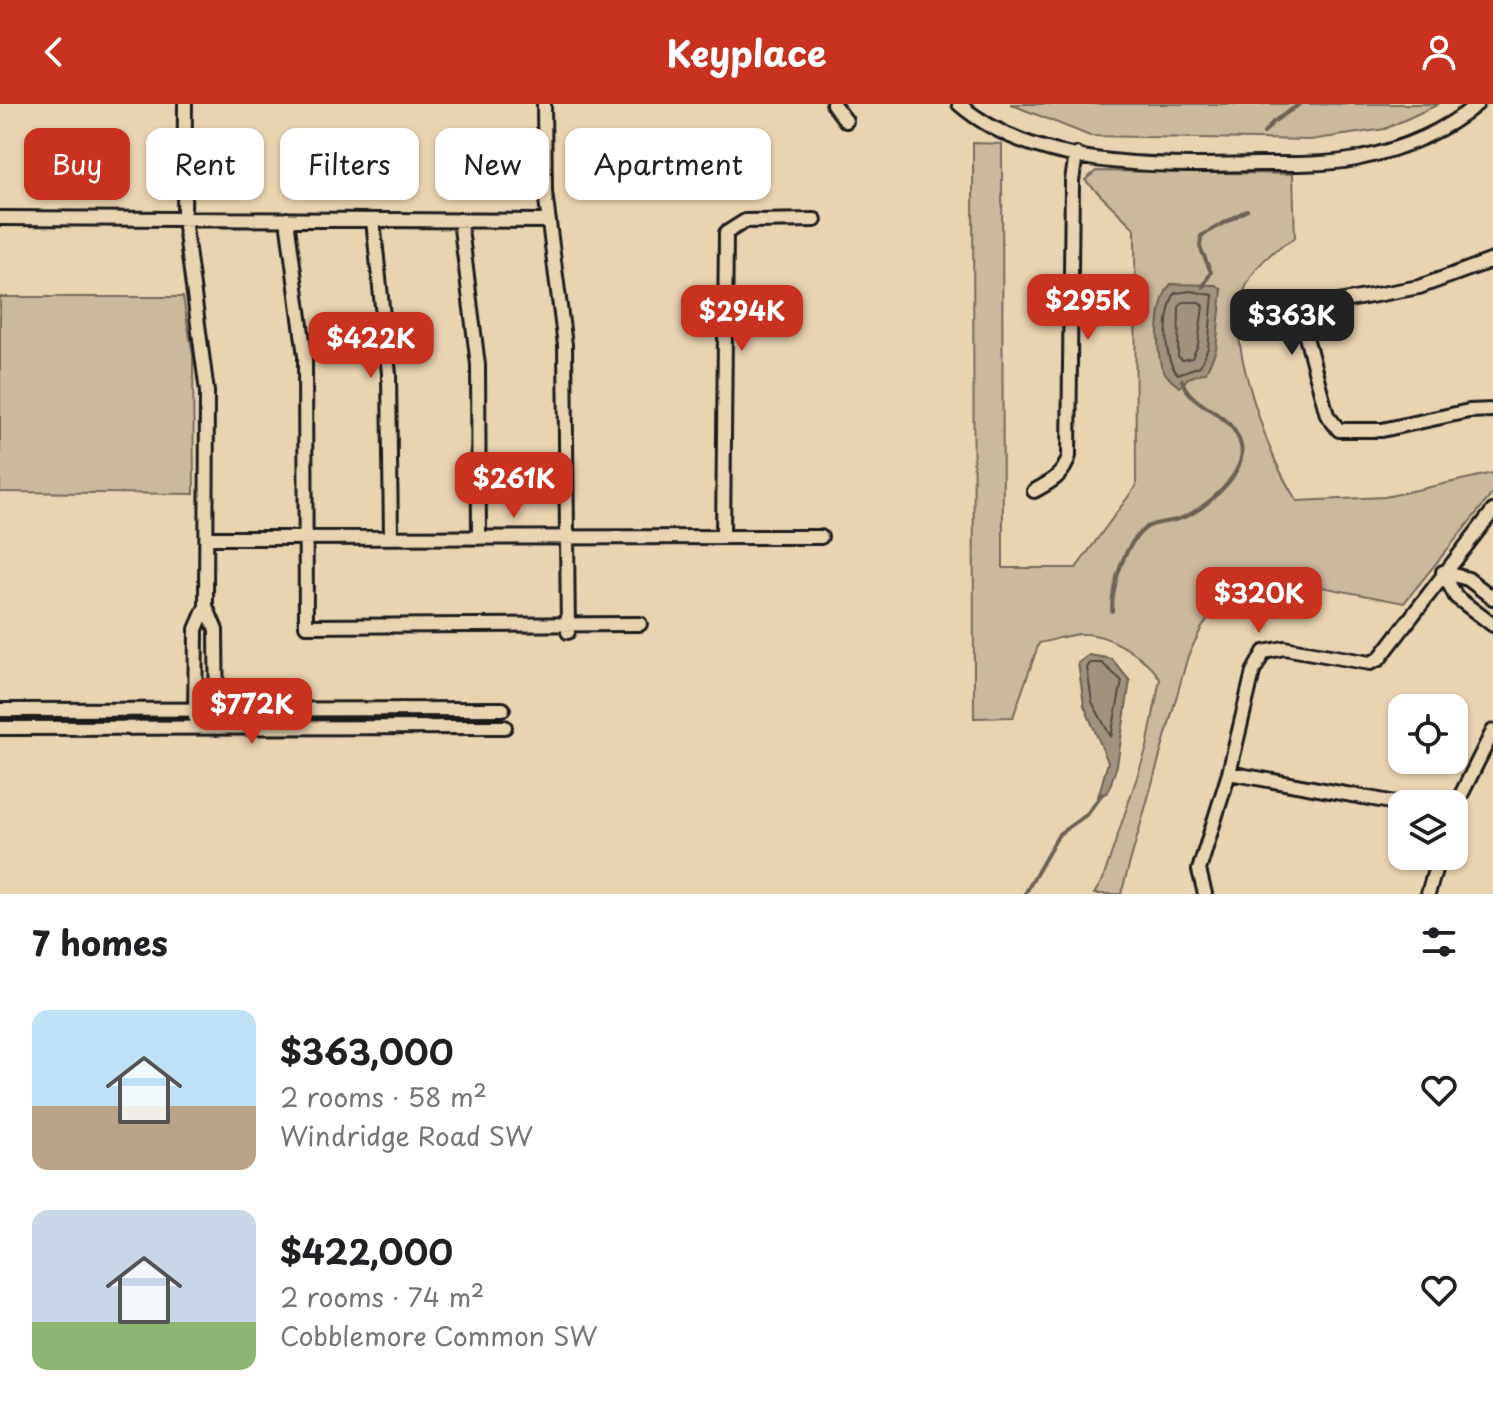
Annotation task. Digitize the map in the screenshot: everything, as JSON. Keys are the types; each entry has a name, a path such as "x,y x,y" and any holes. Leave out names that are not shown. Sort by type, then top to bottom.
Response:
{"street":[{"path":"185,104 184,219 205,373 206,606 196,629 195,728"},
{"path":"544,104 549,221 564,334 568,629"},
{"path":"833,104 846,121"},
{"path":"959,104 1002,132 1076,154 1169,164 1282,164 1354,159 1401,147 1435,132 1477,104"},
{"path":"1034,491 1055,479 1066,468 1069,456 1072,181 1076,154"},
{"path":"0,218 549,221"},
{"path":"287,219 305,356 306,626 568,629 640,624"},
{"path":"373,220 389,374 391,538"},
{"path":"460,220 478,365 479,538"},
{"path":"723,537 726,233 745,221 815,220"},
{"path":"1493,260 1419,287 1322,305 1312,310 1305,333 1327,415 1339,430 1382,430 1476,409 1493,410"},
{"path":"1205,894 1199,870 1229,773 1253,672 1264,652 1284,648 1370,663 1379,659 1493,511"},
{"path":"207,538 821,537"},
{"path":"1443,572 1468,579 1493,598"},
{"path":"1443,572 1456,597 1493,625"},
{"path":"206,606 216,630 217,728"},
{"path":"0,710 503,709"},
{"path":"0,728 505,727"},
{"path":"1464,790 1493,731"},
{"path":"1229,773 1388,801"},
{"path":"1428,894 1435,870"}],"shaded area":[{"path":"1010,104 1439,104 1385,129 1310,140 1090,136"},
{"path":"973,143 1002,144 1003,568 1076,568 1136,486 1135,229 1085,180 1096,171 1293,174 1295,238 1271,254 1255,271 1244,290 1239,311 1239,333 1242,356 1263,430 1297,501 1385,497 1493,473 1493,493 1404,603 1260,575 1231,585 1201,629 1188,656 1121,894 1094,894 1103,879 1147,747 1160,679 1154,671 1127,649 1094,635 1073,635 1039,643 1013,717 974,718"},
{"path":"0,297 183,297 193,356 194,494 0,492"}],"water":[{"path":"1171,284 1216,285 1222,290 1216,350 1206,372 1188,378 1180,387 1165,372 1159,353 1160,310"},
{"path":"1089,655 1112,659 1130,681 1117,765 1108,792 1098,797 1108,762 1084,705 1078,663"}],"waterway":[{"path":"1264,133 1273,122 1300,104"},
{"path":"1203,287 1211,272 1200,247 1201,236 1247,210"},
{"path":"1112,611 1121,565 1139,534 1151,525 1182,518 1202,507 1223,489 1238,467 1241,446 1237,434 1221,417 1194,398 1182,380"},
{"path":"1025,894 1059,834 1086,815 1102,794"}]}
